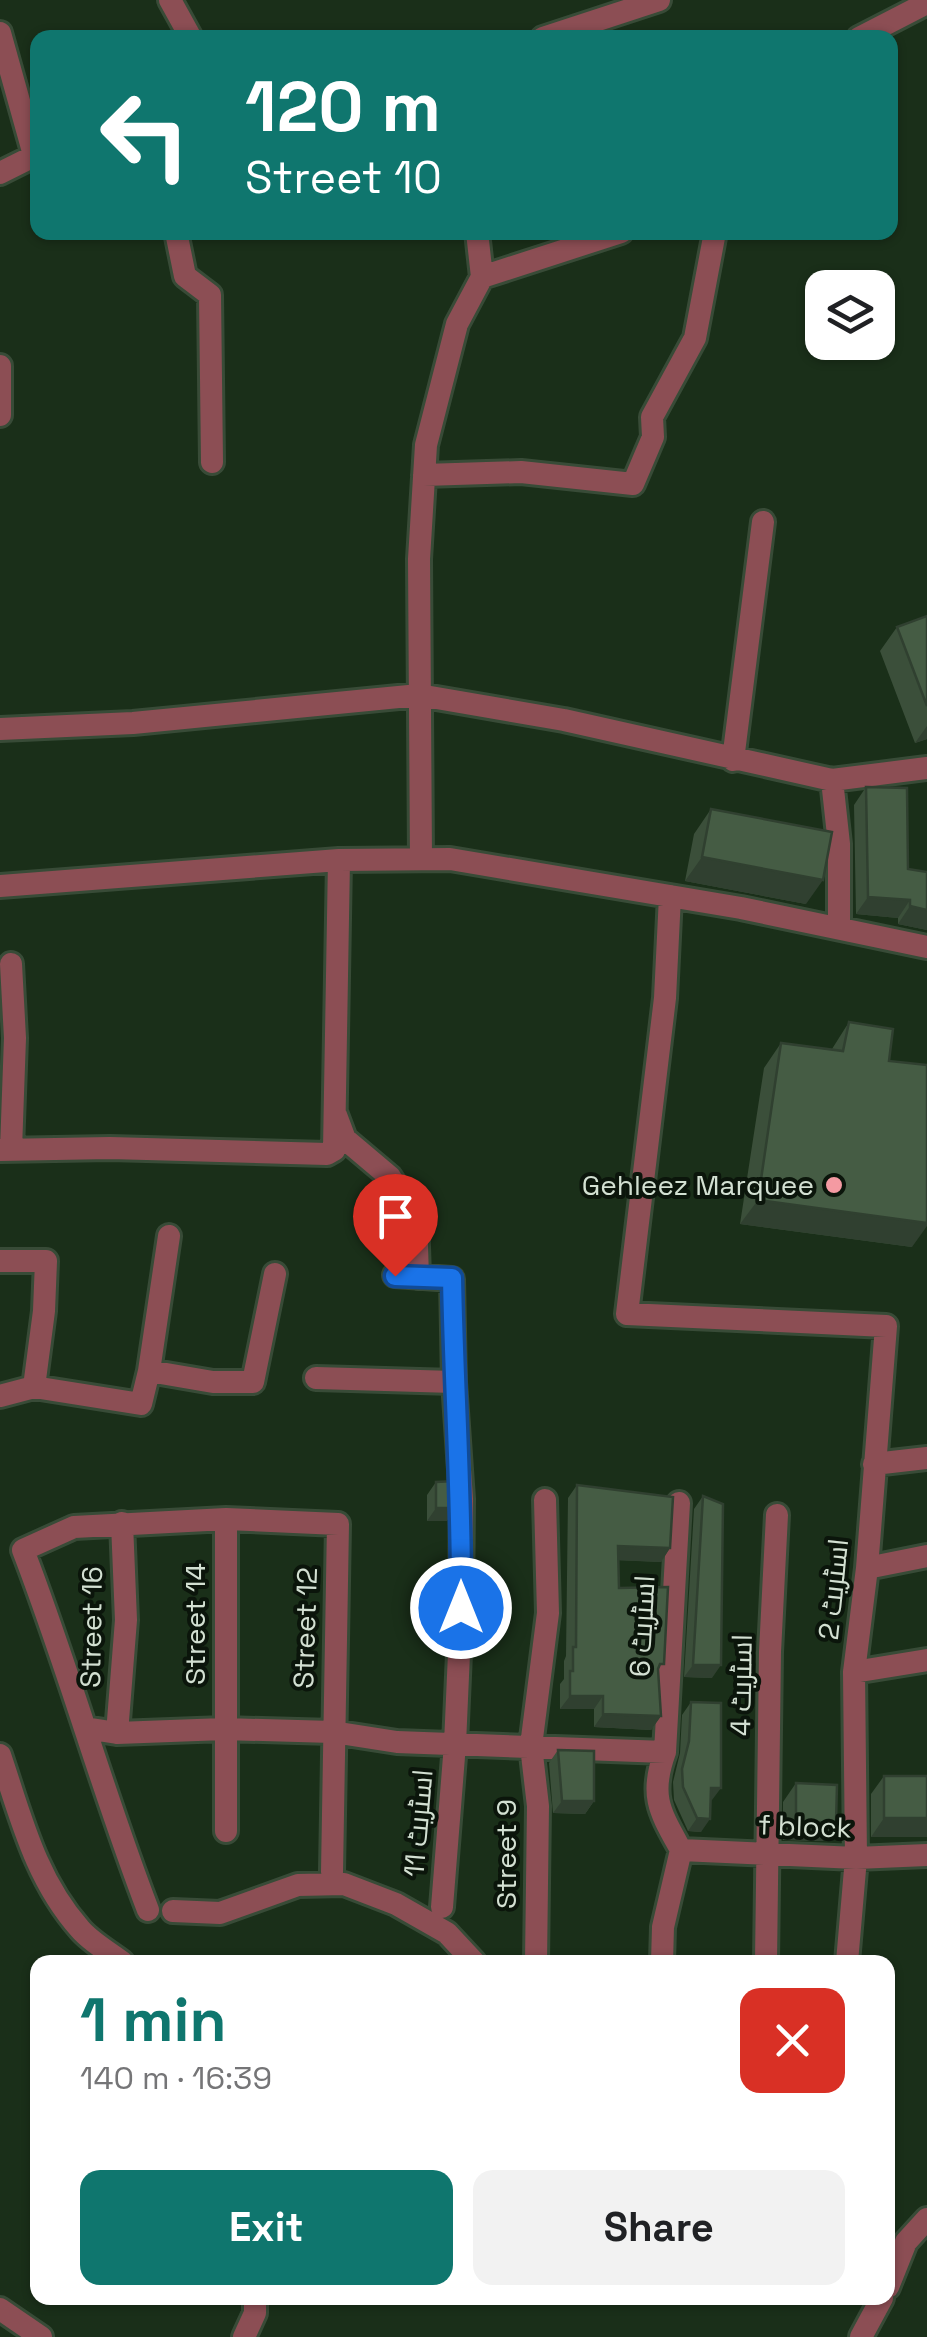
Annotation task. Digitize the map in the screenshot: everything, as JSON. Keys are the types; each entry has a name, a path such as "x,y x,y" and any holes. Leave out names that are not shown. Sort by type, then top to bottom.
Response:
{"street":[{"path":"582,30 658,0"},
{"path":"176,2 188,30"},
{"path":"875,30 927,3"},
{"path":"0,33 30,134"},
{"path":"0,172 30,157"},
{"path":"178,240 186,276 210,295 212,462"},
{"path":"422,859 418,559 426,445 458,324 482,278 478,240"},
{"path":"482,278 597,240"},
{"path":"424,475 521,472 633,484 653,437 652,417 696,338 714,240"},
{"path":"0,366 0,416"},
{"path":"734,760 763,522"},
{"path":"0,730 133,723 419,696 564,720 832,780 927,768"},
{"path":"832,780 838,844 838,927"},
{"path":"0,886 339,860 450,859 670,896 927,946"},
{"path":"10,964 16,1038 6,1149 327,1154 334,1150 339,860"},
{"name":"اسٹریٹ 2","path":"670,896 665,998 627,1314 886,1326 867,1568 854,1672 856,1858 848,1955"},
{"name":"اسٹریٹ 11","path":"334,1111 345,1139 390,1177 416,1216 407,1276 452,1278 462,1499 455,1744 442,1907"},
{"path":"0,1396 34,1387 141,1404 169,1236"},
{"path":"0,1261 46,1261 34,1387"},
{"path":"149,1371 213,1382 253,1382 275,1274"},
{"path":"316,1378 454,1382"},
{"path":"874,1464 927,1458"},
{"name":"Street 9","path":"536,1955 538,1806 532,1746 548,1613 545,1500"},
{"name":"اسٹریٹ 6","path":"679,1503 665,1752 656,1776 657,1805 681,1850"},
{"name":"اسٹریٹ 4","path":"766,1955 770,1652 777,1516"},
{"path":"148,1910 113,1820 68,1672 23,1550 74,1526 226,1520"},
{"name":"Street 12","path":"226,1520 338,1524 332,1872"},
{"name":"Street 14","path":"226,1520 226,1831"},
{"name":"Street 16","path":"118,1733 126,1620 122,1523"},
{"path":"867,1568 927,1556"},
{"path":"854,1672 927,1660"},
{"path":"85,1728 118,1733 224,1728 333,1732 397,1742 665,1752"},
{"path":"0,1755 18,1820 42,1878 81,1931 113,1955"},
{"path":"662,1955 663,1927 681,1850"},
{"name":"f block","path":"681,1850 856,1858 927,1855"},
{"path":"173,1911 220,1913 298,1885 344,1884 396,1904 447,1934 467,1955"},
{"path":"897,2242 927,2218"},
{"path":"244,2337 256,2305"},
{"path":"861,2337 878,2305"},
{"path":"0,2308 42,2337"}],"building":[{"path":"927,616 927,706 897,627"},
{"path":"866,787 907,788 908,869 927,872 927,910 910,906 910,900 868,897"},
{"path":"711,809 832,832 823,880 702,857"},
{"name":"Gehleez Marquee","path":"849,1022 893,1029 889,1061 927,1065 927,1223 758,1200 781,1043 843,1051"},
{"path":"455,1481 456,1508 436,1508 436,1482"},
{"path":"577,1485 673,1497 670,1548 618,1546 619,1588 668,1587 664,1664 658,1669 661,1716 603,1714 603,1696 570,1696 570,1671 576,1647"},
{"path":"703,1496 723,1504 721,1665 693,1665"},
{"path":"691,1702 721,1703 721,1788 711,1788 710,1819 697,1818 683,1787"},
{"path":"558,1750 594,1751 594,1801 562,1801"},
{"path":"884,1776 927,1776 927,1818 884,1818"},
{"path":"796,1783 837,1785 836,1823 796,1821"}],"place":[{"name":"Gehleez Marquee","path":"834,1185"}],"route":[{"path":"395,1276 452,1278 462,1499 461,1608"}]}
